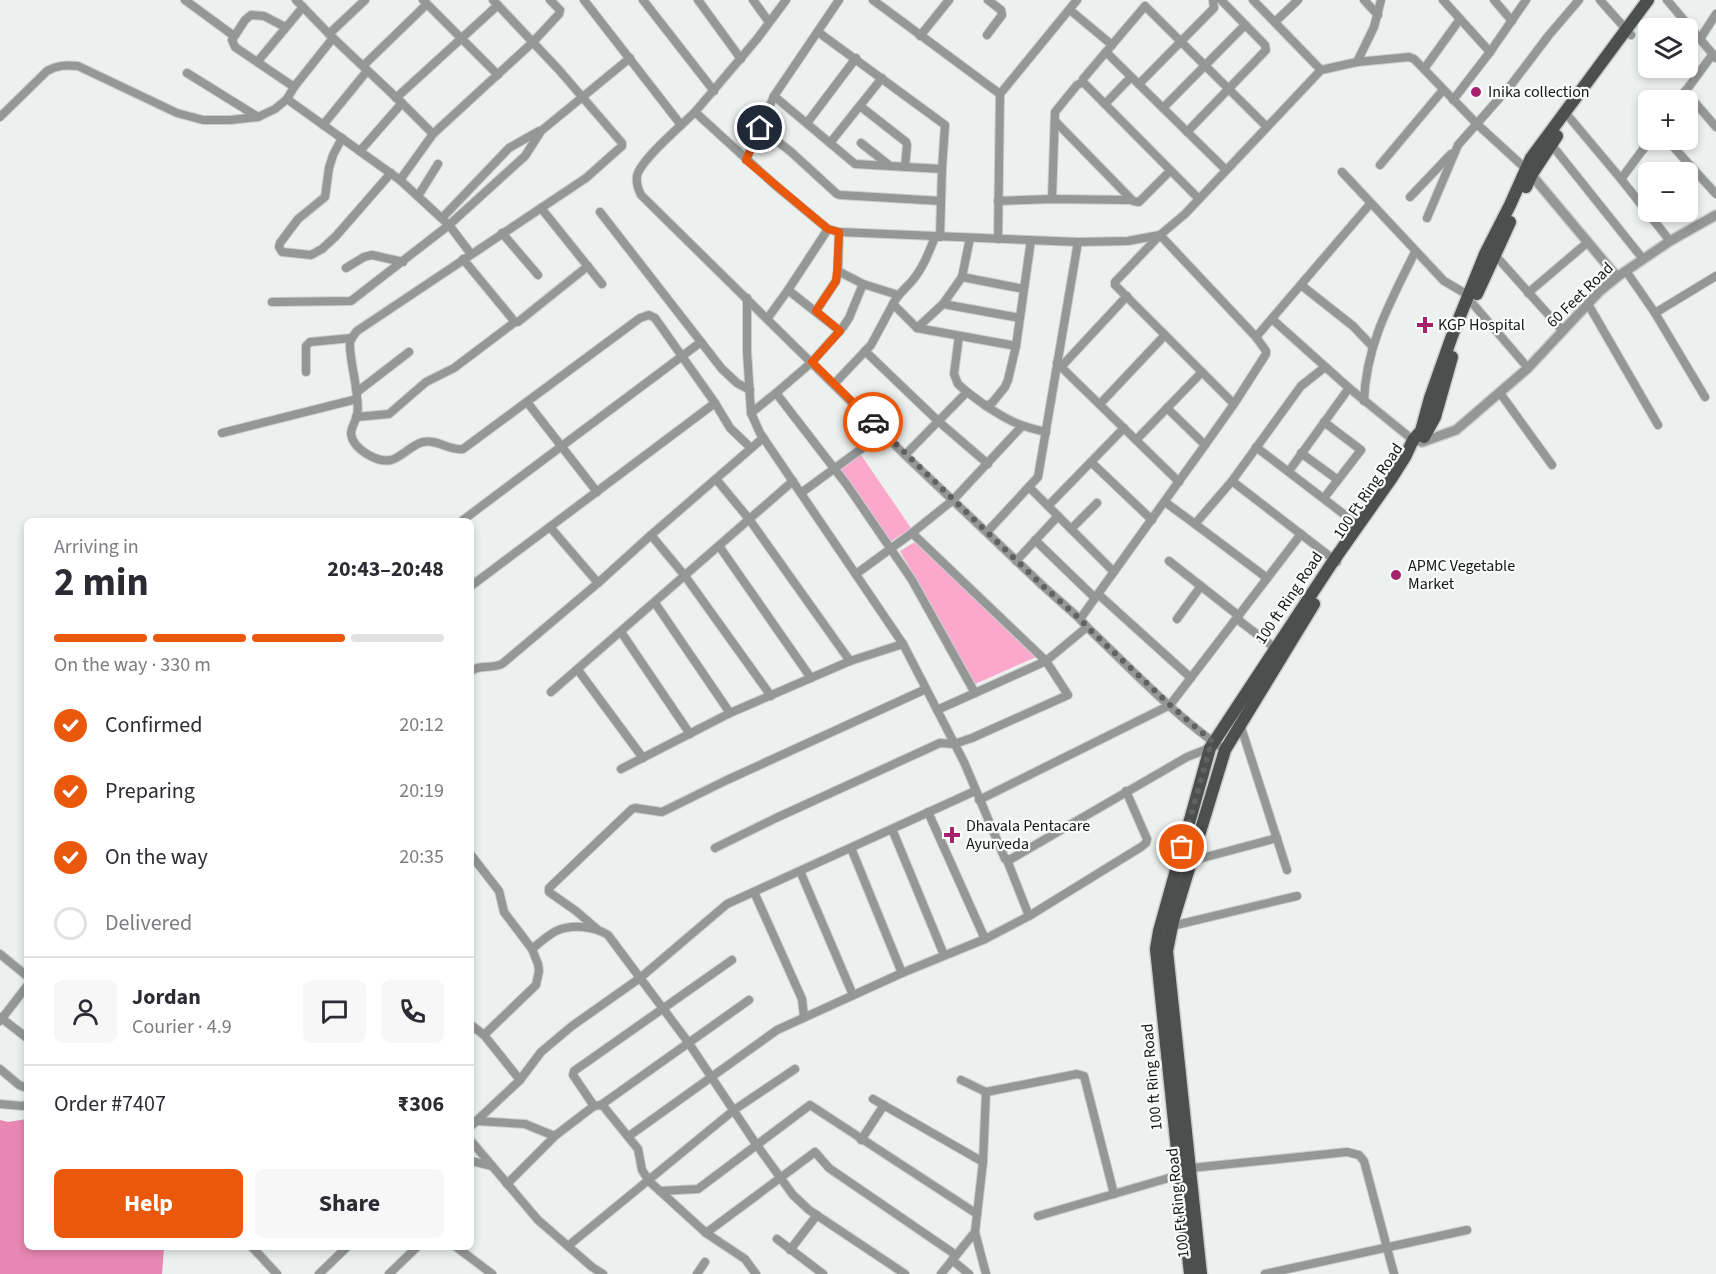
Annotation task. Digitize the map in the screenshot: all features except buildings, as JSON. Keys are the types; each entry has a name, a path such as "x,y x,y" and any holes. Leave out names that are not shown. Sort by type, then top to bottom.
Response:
{"main road":[{"name":"100 ft Ring Road","path":"1190,1274 1156,949 1211,745 1358,525 1418,441 1452,336 1471,299 1485,254 1528,171 1531,158 1629,32 1648,0"},
{"path":"1471,299 1495,255 1528,171 1551,144 1629,32 1658,0"},
{"name":"100 Ft Ring Road","path":"1202,1274 1167,951 1172,926 1225,750 1336,561 1418,441"}],"street":[{"path":"184,0 234,36"},
{"path":"0,117 46,71 63,64 78,66 177,113 203,120 258,117 275,109 287,99 331,36 366,0"},
{"path":"400,180 433,134 559,15 560,10 550,0"},
{"path":"584,0 681,125"},
{"path":"644,0 714,91"},
{"path":"698,0 741,59"},
{"path":"753,0 769,22"},
{"path":"786,0 714,91 641,166 637,176 641,195 1016,561 1211,745 1225,750"},
{"path":"746,160 774,96 839,0"},
{"path":"873,0 1000,94"},
{"path":"920,36 949,0"},
{"path":"987,35 1002,15 1001,10 988,0"},
{"path":"998,239 1000,94 1077,0"},
{"path":"1139,84 1214,8 1213,0"},
{"path":"1187,132 1266,50 1265,45 1221,0"},
{"path":"1253,0 1322,70"},
{"path":"1275,22 1298,0"},
{"path":"1364,0 1378,15"},
{"path":"1358,62 1378,15 1381,0"},
{"path":"1443,0 1490,52"},
{"path":"1494,0 1512,21"},
{"path":"1454,100 1526,0"},
{"path":"1427,218 1455,151 1463,138 1478,125 1579,0"},
{"path":"1600,0 1629,32"},
{"path":"1666,0 1714,56 1687,90"},
{"path":"258,61 285,27 300,2 331,36 433,134"},
{"path":"323,125 365,68 425,2 498,75"},
{"path":"360,151 399,100 496,2 622,143 622,146 586,178 357,331 350,344 357,396 357,417 351,436 362,450 370,456 389,460 423,442 435,442 454,449 463,449 644,315 655,318 730,428 751,448"},
{"path":"1052,199 1057,109 1077,85 1083,82 1083,79 1145,6 1268,127"},
{"path":"1070,10 1113,45"},
{"path":"1700,39 1716,14"},
{"path":"285,27 271,18 251,15 232,40 236,47 294,87"},
{"path":"1424,69 1460,19"},
{"path":"1163,108 1245,25"},
{"path":"818,32 945,124 937,237 925,261 898,295 871,345 834,384"},
{"path":"1106,52 1226,170"},
{"path":"1234,404 1115,283 1327,67 1409,57 1414,59 1478,125 1528,171 1617,276"},
{"path":"442,218 509,148 541,131 630,58"},
{"path":"807,123 856,58"},
{"path":"187,74 258,117"},
{"path":"1105,104 1131,77"},
{"path":"830,143 882,78"},
{"path":"1083,82 1199,199"},
{"path":"1380,165 1443,90"},
{"path":"774,96 855,164 942,169"},
{"path":"287,99 400,180 449,225 471,254"},
{"path":"860,106 906,142 905,167"},
{"path":"1698,107 1716,127"},
{"path":"695,112 746,160 828,229 839,232 1078,242 1128,241 1160,235"},
{"path":"1569,117 1670,241"},
{"path":"1055,121 1130,200"},
{"path":"760,128 790,151 837,194 941,201"},
{"path":"272,302 351,301 449,225 525,156 541,131"},
{"path":"342,138 329,168 325,196 298,219 280,243 279,247 282,252 311,255 322,249 391,173"},
{"path":"861,143 890,166"},
{"path":"1551,144 1643,259"},
{"path":"1621,179 1643,150"},
{"path":"1676,150 1716,194"},
{"path":"1410,197 1455,151"},
{"path":"418,196 438,164"},
{"path":"998,201 1052,199 1139,202 1170,171"},
{"path":"1341,172 1444,281 1471,299 1528,368"},
{"path":"1256,337 1370,204"},
{"path":"541,208 602,284"},
{"path":"600,212 728,375 750,390"},
{"name":"60 Feet Road","path":"1418,441 1456,430 1528,368 1617,276 1670,241 1716,215"},
{"path":"767,320 828,229"},
{"path":"816,311 836,281 839,232"},
{"path":"502,233 538,275"},
{"path":"1080,619 1234,404 1266,354 1256,337 1160,235"},
{"path":"917,328 943,304 962,277 970,238"},
{"path":"986,406 992,403 1008,380 1016,346 1031,240"},
{"path":"987,532 1038,477 1059,365 1078,242"},
{"path":"1528,293 1588,242"},
{"path":"1364,401 1366,374 1372,346 1415,252"},
{"path":"346,268 372,255 403,262"},
{"path":"1495,255 1563,331"},
{"path":"463,259 515,322"},
{"path":"357,417 389,414 426,382 454,368 515,322 520,321 588,266"},
{"path":"837,271 863,285 898,295"},
{"path":"1626,271 1655,313 1705,397"},
{"path":"1655,313 1716,276"},
{"path":"962,277 1024,289"},
{"path":"751,413 812,362 840,331 849,318 863,285"},
{"path":"1301,285 1353,326 1372,346"},
{"path":"788,290 840,331"},
{"path":"1059,365 1126,296"},
{"path":"747,298 747,351 751,413 763,438 903,645 954,744 1007,860 1029,916"},
{"path":"893,304 917,328 1016,346"},
{"path":"943,304 1020,318"},
{"path":"1588,304 1658,425"},
{"path":"1272,320 1364,401 1418,441"},
{"path":"1100,404 1166,335"},
{"path":"959,336 954,374 958,384 1011,422 1046,432"},
{"path":"306,372 306,346 310,342 352,338"},
{"path":"466,518 701,342"},
{"path":"865,351 938,421 988,464"},
{"path":"222,433 357,396 410,352"},
{"path":"1059,365 1179,482"},
{"path":"1195,524 1232,481 1301,386 1325,368"},
{"path":"1136,440 1202,372"},
{"path":"1288,471 1349,388"},
{"path":"905,454 967,392"},
{"path":"776,393 835,469 912,580 975,693"},
{"path":"1500,393 1552,465"},
{"path":"527,402 597,492"},
{"path":"474,584 715,403"},
{"path":"1167,408 1205,445"},
{"path":"1324,422 1361,450 1324,498"},
{"path":"856,574 953,500 1022,426"},
{"path":"1048,507 1124,428"},
{"path":"801,493 884,433"},
{"path":"474,669 502,664 763,438"},
{"path":"1256,447 1358,525"},
{"path":"1301,453 1338,480"},
{"path":"1091,462 1152,520"},
{"path":"716,478 749,519 850,661"},
{"path":"551,692 793,481"},
{"path":"1232,481 1336,561"},
{"path":"1029,487 1114,572"},
{"path":"1165,502 1267,578"},
{"path":"1071,529 1097,503"},
{"path":"1016,561 1058,516"},
{"path":"550,527 598,583"},
{"path":"715,848 940,743 954,744 1068,695 1046,661 912,533"},
{"path":"979,800 1170,705 1301,534"},
{"path":"651,535 685,576 771,696"},
{"path":"1035,540 1191,678"},
{"path":"719,546 811,678"},
{"path":"1169,561 1275,648"},
{"path":"1177,619 1201,586"},
{"path":"655,603 730,713"},
{"path":"937,710 1046,661 1087,627"},
{"path":"621,633 690,734"},
{"path":"621,769 730,713 850,661 903,645"},
{"path":"578,670 643,758"},
{"path":"905,1274 817,1215 793,1196 688,1042 613,940 549,892 549,888 632,809 662,812 927,689"},
{"path":"1240,724 1287,870"},
{"path":"1007,860 1211,745"},
{"path":"474,1123 520,1080 541,1052 572,1026 640,978 727,904 975,791"},
{"path":"629,1136 769,1034 902,973 985,939 1029,916 1144,845 1146,838 1126,792"},
{"path":"928,812 985,939"},
{"path":"892,829 944,955"},
{"path":"1191,861 1276,838"},
{"path":"851,848 902,973"},
{"path":"474,859 499,891 504,912 531,949 538,964 539,979 536,985 484,1035"},
{"path":"800,871 853,995"},
{"path":"754,892 802,999 804,1017"},
{"path":"1172,926 1297,896"},
{"path":"531,949 562,929 576,927 597,929"},
{"path":"0,954 24,974"},
{"path":"732,960 573,1073 597,1105 604,1107 629,1136 640,1153 642,1170 649,1181 706,1233 745,1259 756,1274"},
{"path":"24,990 1,1019 24,1036"},
{"path":"507,1184 556,1135 749,1000"},
{"path":"474,1027 484,1035 520,1080"},
{"path":"0,1069 24,1087"},
{"path":"568,1246 734,1110 795,1069"},
{"path":"961,1080 986,1092 1077,1074 1084,1076 1114,1194"},
{"path":"986,1092 983,1162 975,1232 986,1274"},
{"path":"873,1098 983,1162"},
{"path":"0,1104 24,1106"},
{"path":"660,1191 698,1189 810,1105 977,1214"},
{"path":"861,1140 884,1106"},
{"path":"474,1123 525,1124 556,1135"},
{"path":"474,1145 538,1220 603,1274"},
{"path":"706,1233 815,1152 830,1168 954,1258 969,1274"},
{"path":"1191,1168 1355,1153 1365,1161 1394,1274"},
{"path":"474,1162 492,1166"},
{"path":"1038,1216 1179,1175"},
{"path":"790,1250 817,1215"},
{"path":"1265,1274 1467,1230"},
{"path":"941,1274 975,1232"},
{"path":"777,1239 823,1274"},
{"path":"255,1250 277,1274"},
{"path":"319,1274 344,1250"},
{"path":"389,1274 414,1250"},
{"path":"460,1250 492,1274"},
{"path":"697,1274 705,1262"}],"shaded area":[{"path":"861,455 911,528 890,542 840,469"},
{"path":"915,542 1036,657 975,684 900,551"},
{"path":"24,1119 24,1250 164,1250 162,1274 0,1274 0,1120 8,1122"}],"way so far":[{"path":"873,422 1043,586 1170,705 1213,742 1182,847"}],"place":[{"name":"Inika collection","path":"1476,92"},
{"name":"KGP Hospital","path":"1425,325"},
{"name":"APMC Vegetable Market","path":"1396,575"},
{"name":"Dhavala Pentacare Ayurveda","path":"952,835"}],"route":[{"path":"760,128 746,160 828,229 839,232 836,281 816,311 840,331 812,362 873,422"}]}
